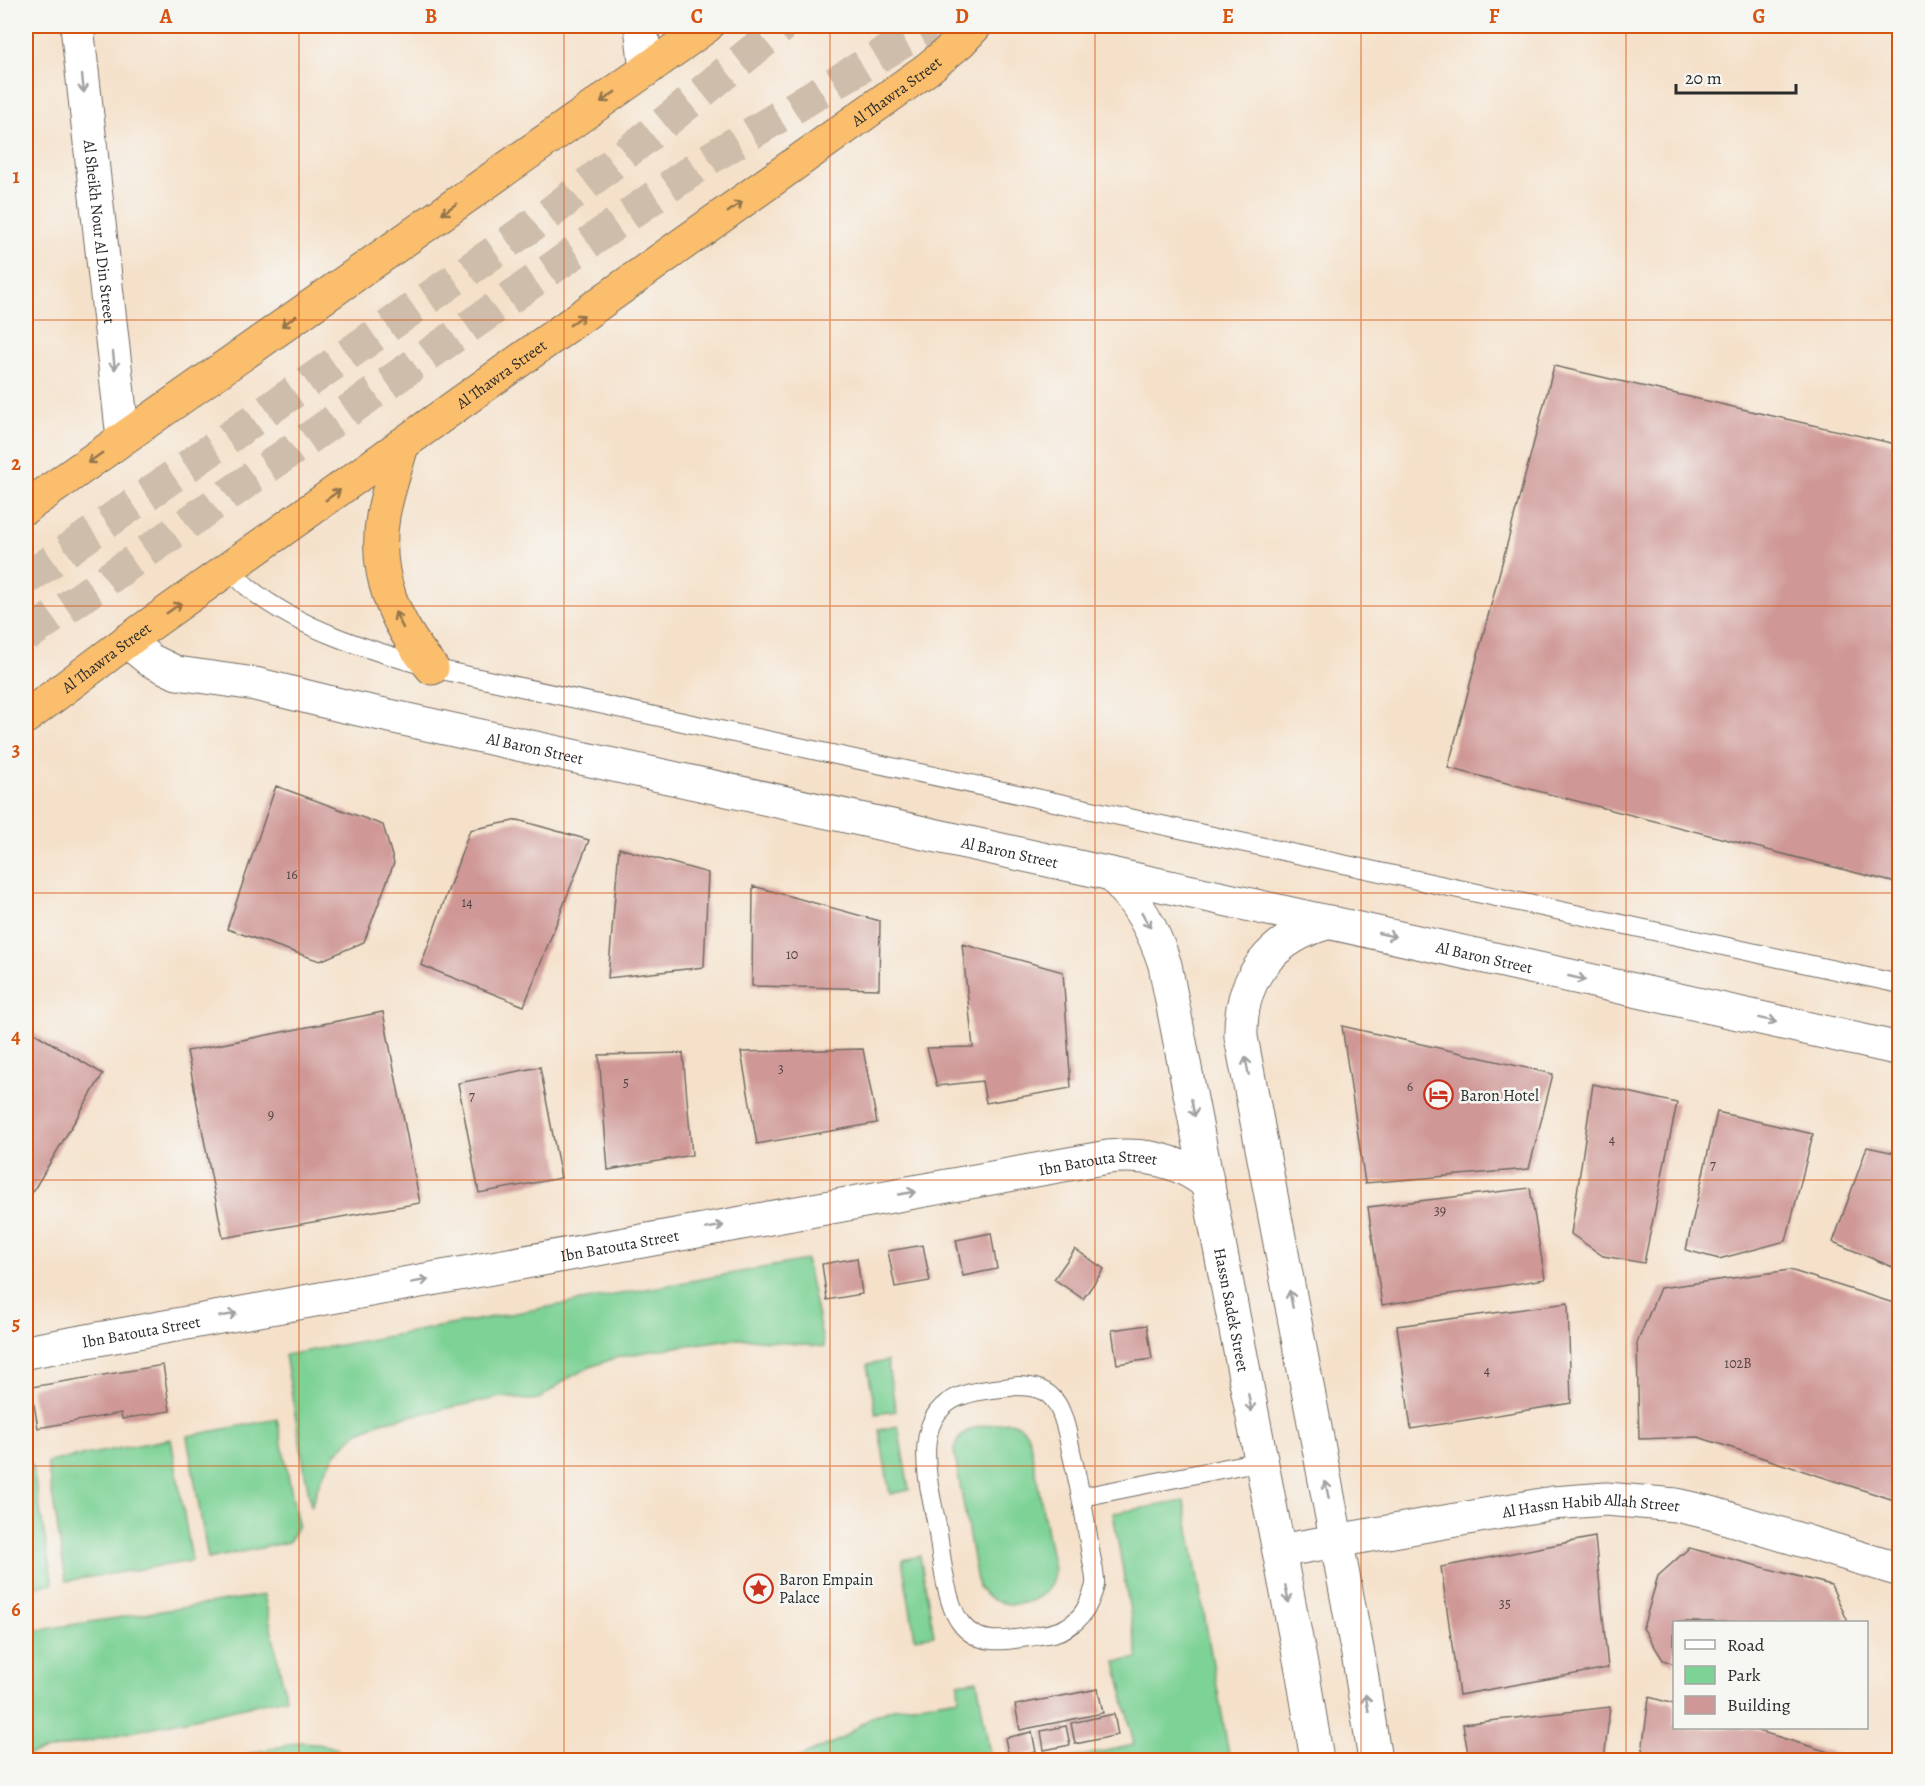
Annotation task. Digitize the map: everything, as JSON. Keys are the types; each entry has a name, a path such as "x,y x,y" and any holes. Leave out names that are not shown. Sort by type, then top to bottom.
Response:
{"highway":[{"path":"26,507 706,26"},
{"name":"Al Thawra Street","path":"26,717 127,641 926,70 960,42 975,26"},
{"path":"402,445 383,517 381,535 383,572 400,624 432,668"}],"street":[{"name":"Al Sheikh Nour Al Din Street","path":"77,26 123,438"},
{"path":"641,26 646,70"},
{"name":"Al Baron Street","path":"127,641 150,660 177,673 255,684 344,706 1899,1049"},
{"name":"Hassn Sadek Street","path":"1111,874 1129,893 1144,915 1163,958 1310,1714 1317,1761"},
{"path":"1330,922 1309,928 1290,938 1268,957 1259,968 1249,988 1242,1008 1241,1023 1246,1061 1367,1705 1375,1761"},
{"name":"Ibn Batouta Street","path":"26,1352 1108,1157 1128,1155 1156,1158 1184,1168 1208,1184"},
{"name":"Al Hassn Habib Allah Street","path":"1278,1551 1553,1503 1624,1500 1677,1505 1711,1513 1899,1570"}],"lane":[{"path":"230,568 249,589 309,624 375,651 432,668 1899,984"},
{"path":"1017,1386 1032,1386 1046,1392 1056,1403 1065,1426 1082,1497 1095,1585 1082,1616 1057,1633 1004,1641 975,1636 965,1629 951,1604 933,1502 926,1452 927,1433 934,1416 947,1403 964,1395 1017,1386"},
{"path":"1082,1497 1261,1461"}],"green space":[{"path":"806,1260 824,1347 730,1339 662,1349 618,1357 590,1367 567,1379 539,1399 502,1397 381,1422 357,1433 336,1453 320,1481 311,1507 285,1355"},
{"path":"887,1361 896,1411 876,1414 867,1365"},
{"path":"277,1419 298,1525 289,1542 208,1559 187,1436"},
{"path":"1009,1422 1021,1427 1029,1437 1054,1570 1051,1583 1045,1592 1035,1599 1011,1604 998,1602 978,1587 954,1450 957,1441 968,1431"},
{"path":"898,1426 909,1490 890,1494 879,1430"},
{"path":"171,1439 192,1561 66,1581 47,1462"},
{"path":"32,1464 53,1584 26,1588 26,1465"},
{"path":"1184,1501 1230,1760 1061,1760 1134,1745 1116,1662 1138,1658 1113,1513"},
{"path":"920,1556 934,1635 915,1638 902,1560"},
{"path":"264,1595 286,1698 26,1755 26,1632"},
{"path":"977,1680 991,1760 793,1760 839,1740 873,1716 893,1708 959,1698 958,1683"},
{"path":"301,1742 337,1748 340,1760 248,1760 247,1754"}],"building":[{"path":"1554,366 1900,445 1900,884 1448,768"},
{"path":"276,786 383,825 394,863 364,942 320,961 227,929"},
{"path":"518,820 589,840 524,1006 421,965 470,830"},
{"path":"619,848 708,873 704,967 608,978"},
{"path":"753,886 880,921 879,989 752,986"},
{"path":"962,944 1063,972 1071,1088 986,1103 982,1081 937,1086 927,1048 973,1047"},
{"path":"383,1012 420,1203 223,1238 187,1051"},
{"path":"1342,1026 1553,1074 1529,1169 1365,1183"},
{"path":"26,1028 103,1074 26,1203"},
{"path":"863,1049 877,1123 757,1144 741,1052"},
{"path":"683,1053 692,1155 608,1170 599,1055"},
{"path":"540,1067 561,1178 479,1193 458,1083"},
{"path":"1593,1084 1677,1103 1644,1263 1603,1256 1571,1234"},
{"path":"1717,1112 1813,1134 1786,1241 1719,1259 1686,1250"},
{"path":"1867,1147 1900,1154 1900,1270 1833,1242"},
{"path":"1530,1188 1545,1279 1382,1305 1368,1207"},
{"path":"991,1233 997,1269 963,1276 956,1240"},
{"path":"923,1245 930,1281 895,1287 888,1251"},
{"path":"1075,1249 1104,1269 1083,1299 1054,1279"},
{"path":"857,1258 862,1294 827,1300 822,1264"},
{"path":"1790,1270 1900,1305 1900,1481 1894,1500 1698,1437 1639,1439 1637,1343 1660,1288"},
{"path":"1568,1303 1571,1403 1411,1429 1397,1326"},
{"path":"1147,1325 1152,1359 1117,1364 1112,1330"},
{"path":"163,1365 170,1411 122,1419 121,1413 38,1428 31,1387"},
{"path":"1595,1537 1608,1668 1459,1695 1441,1567"},
{"path":"1689,1548 1831,1585 1848,1621 1673,1621 1673,1664 1663,1660 1643,1628 1658,1576"},
{"path":"1098,1689 1103,1713 1020,1730 1015,1705"},
{"path":"1649,1697 1673,1704 1673,1729 1752,1729 1855,1760 1641,1760"},
{"path":"1610,1707 1604,1760 1469,1760 1463,1724"},
{"path":"1114,1714 1118,1735 1075,1744 1071,1723"},
{"path":"1066,1726 1070,1745 1044,1750 1041,1731"},
{"path":"1032,1732 1036,1752 1009,1758 1005,1738"}],"tunnel":[{"path":"26,579 550,213 783,26"},
{"path":"26,636 707,160 929,26"}],"place":[{"name":"Baron Hotel","path":"1439,1095"},
{"name":"Baron Empain Palace","path":"758,1588"}]}
